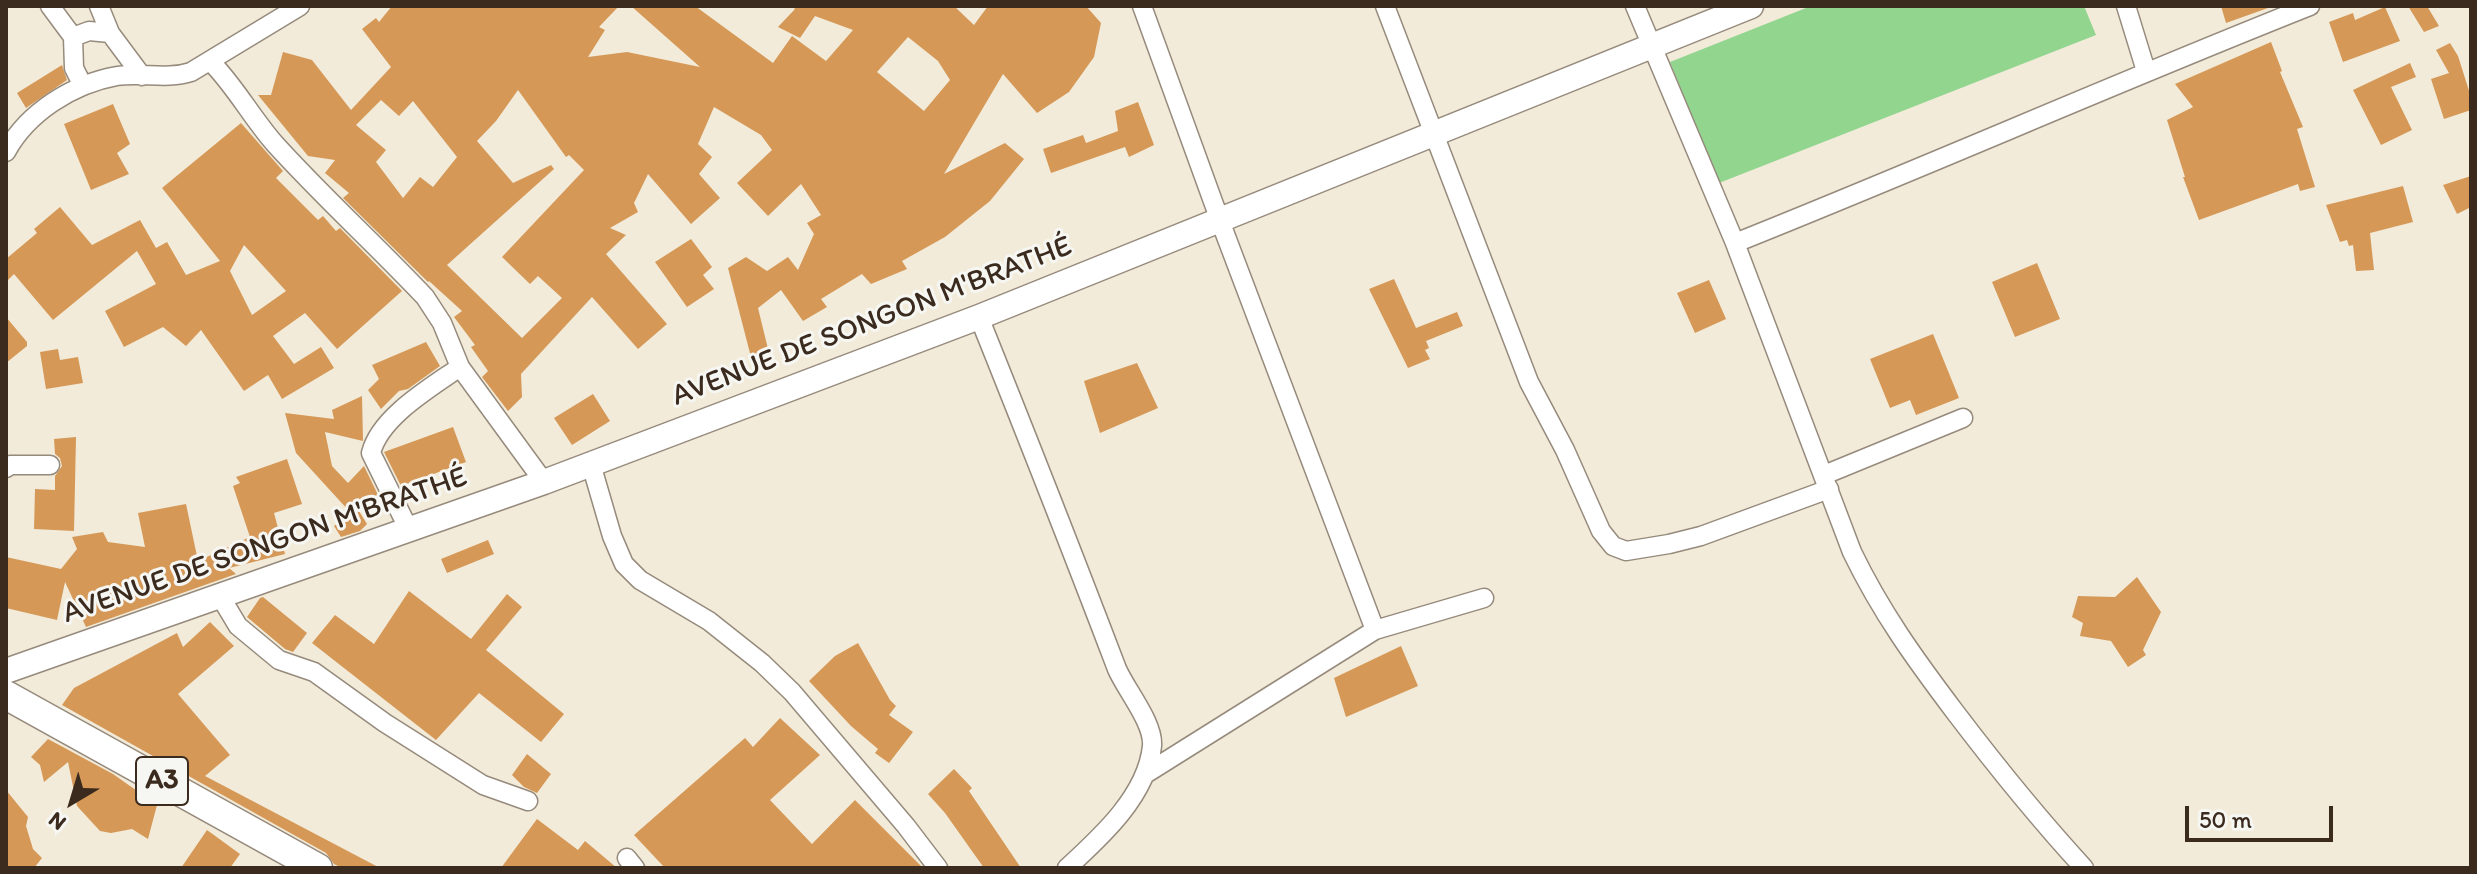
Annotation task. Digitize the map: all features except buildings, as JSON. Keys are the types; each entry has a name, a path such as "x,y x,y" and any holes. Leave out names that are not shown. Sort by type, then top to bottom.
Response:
{"main road":[{"name":"A3","path":"6,695 318,868"}],"street":[{"path":"50,6 73,37 74,68 83,86"},
{"path":"99,6 110,33 142,76"},
{"path":"6,152 29,119 83,86 118,76 176,77 211,62 300,6"},
{"path":"1142,6 1375,630"},
{"path":"1385,6 1529,382 1565,450 1601,531 1613,546 1626,551 1701,536 1827,482 1963,418"},
{"path":"1635,6 1735,243 1852,552 1875,600 2005,778 2084,868"},
{"name":"AVENUE DE SONGON M'BRATHÉ","path":"6,671 544,482 979,317 1751,6"},
{"path":"2126,6 2146,71"},
{"path":"1735,243 2146,71 2310,6"},
{"path":"73,37 89,31 110,33"},
{"path":"211,62 276,145 425,297 442,323 460,367 544,482"},
{"path":"979,317 1119,673 1153,741 1147,773 1125,807 1067,868"},
{"path":"409,530 371,453 375,437 417,397 460,367"},
{"path":"591,464 612,536 624,564 640,580 709,621 762,663 792,692 938,868"},
{"path":"6,468 10,465 50,465"},
{"path":"220,596 238,626 279,660 314,672 385,723 483,785 528,801"},
{"path":"1147,773 1375,630 1484,598"}],"green space":[{"path":"1811,6 2084,6 2096,35 1719,183 1670,62"}]}
